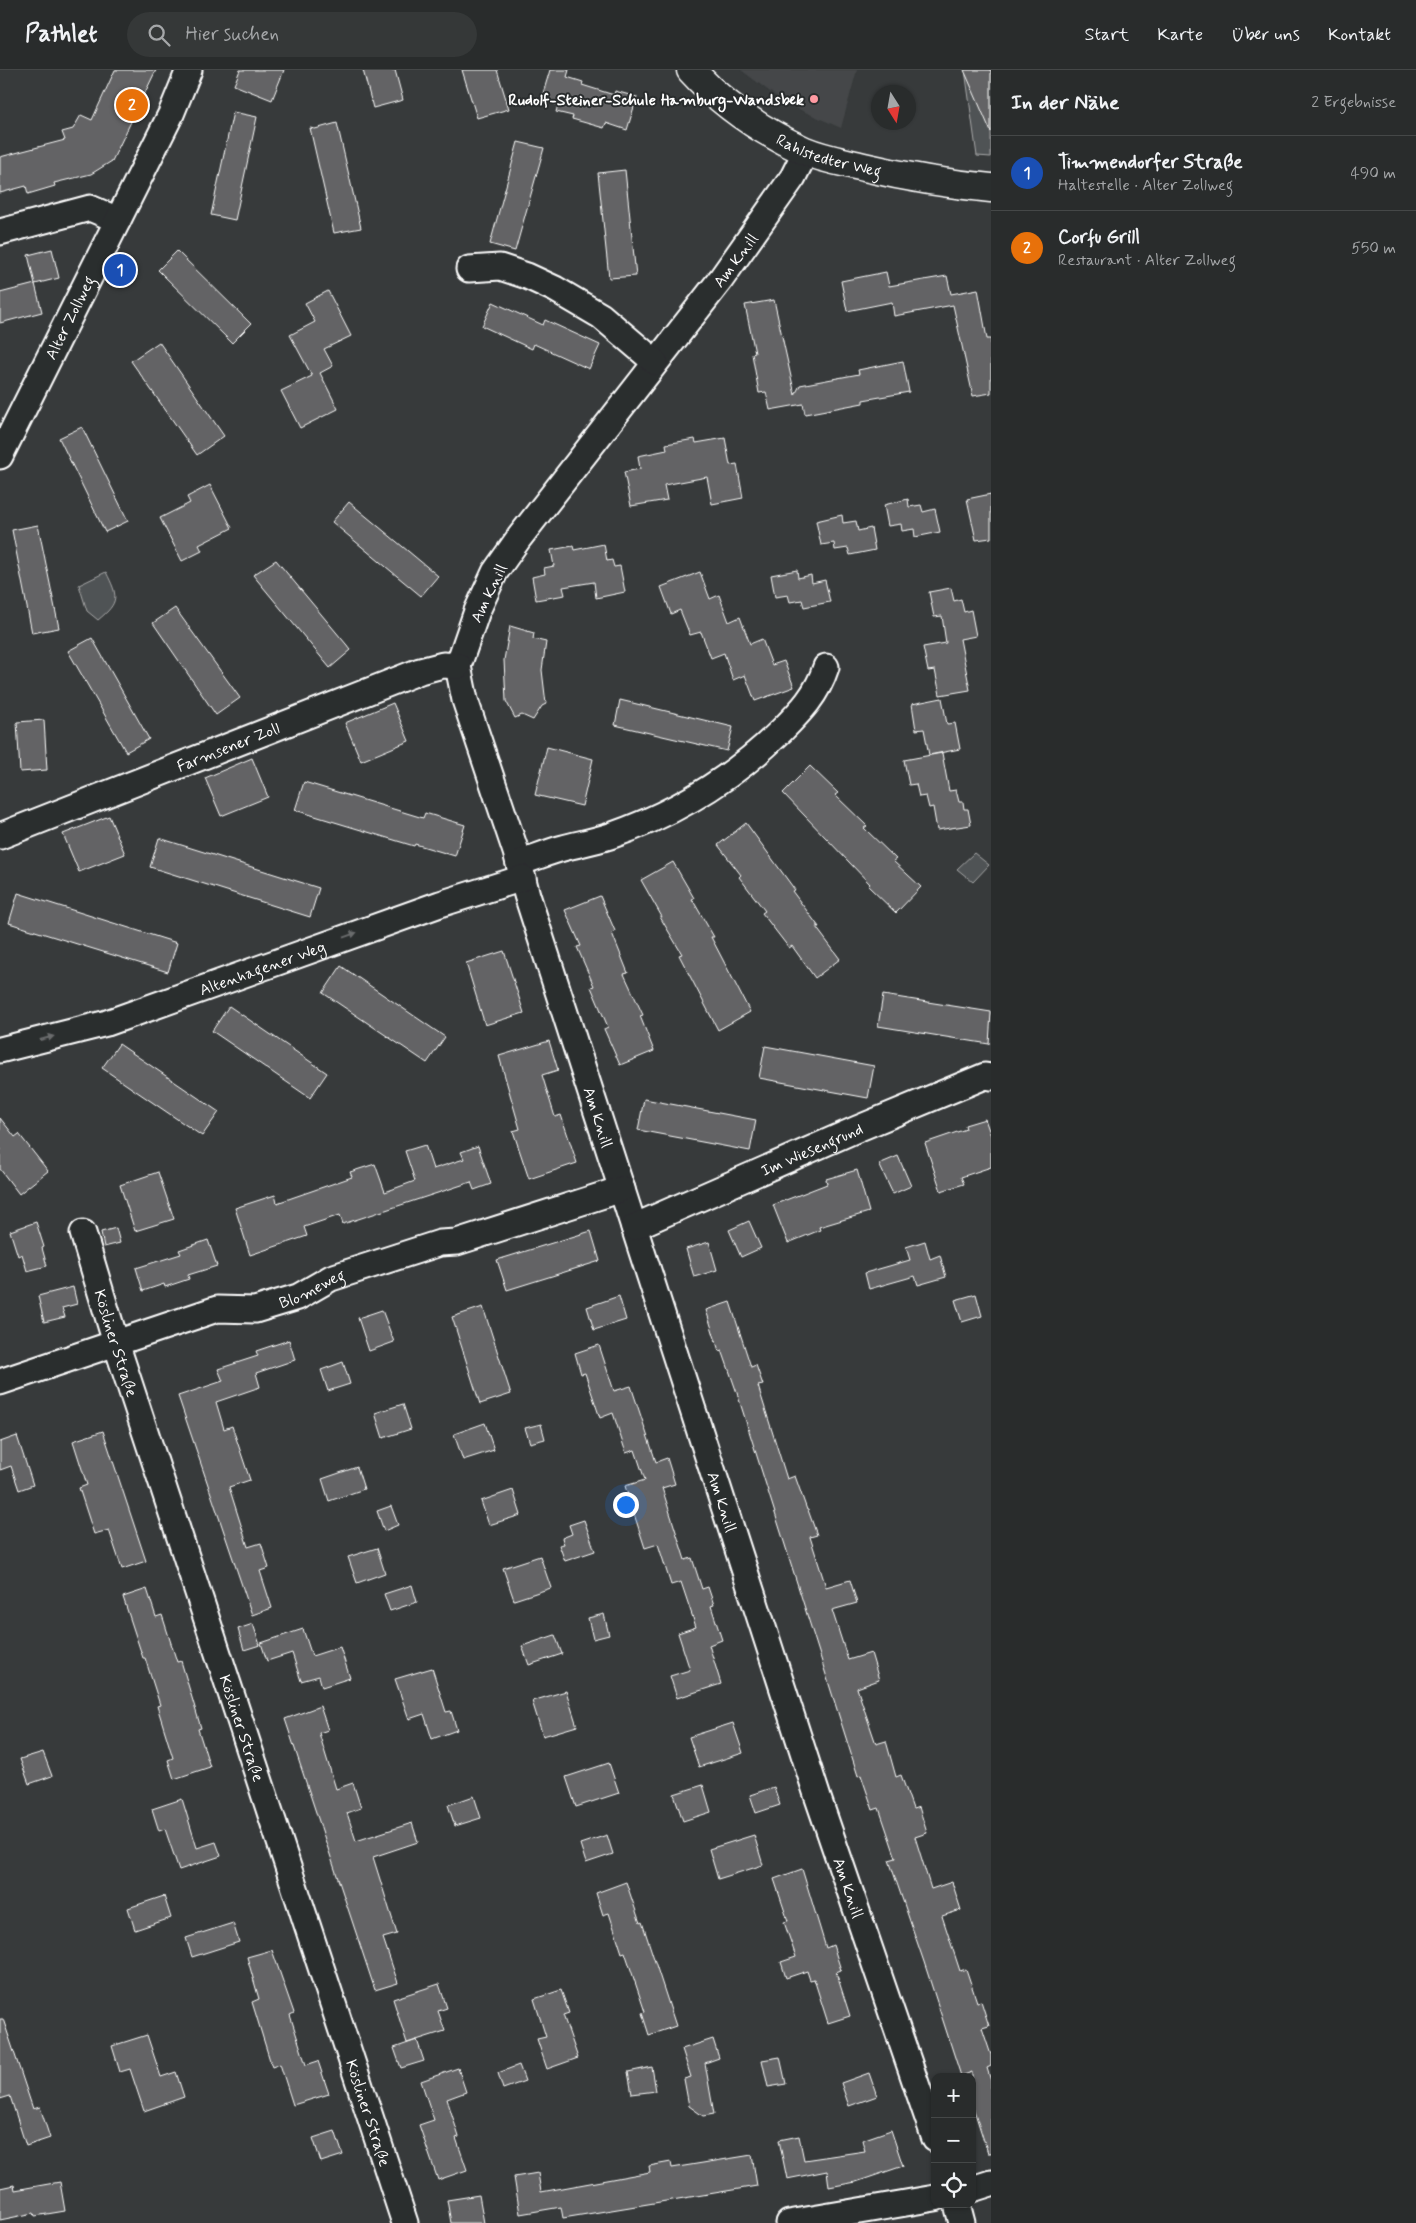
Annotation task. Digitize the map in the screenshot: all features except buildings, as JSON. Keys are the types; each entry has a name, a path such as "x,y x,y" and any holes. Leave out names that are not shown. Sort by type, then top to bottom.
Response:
{"main road":[{"name":"Rahlstedter Weg","path":"691,70 704,84 737,111 768,132 806,151 842,162 932,182 991,188"}],"street":[{"name":"Alter Zollweg","path":"0,456 171,114 189,70"},
{"name":"Am Knill","path":"806,151 793,177 762,224 519,538 495,572 477,611 458,666 472,721 818,1798 931,2127"},
{"path":"0,232 90,208 118,220"},
{"path":"468,269 500,267 555,289 600,316 655,362"},
{"name":"Farmsener Zoll","path":"0,836 420,671 443,665 458,666"},
{"path":"521,870 562,848 610,836 655,818 700,794 743,765 796,716 820,686 826,667"},
{"name":"Altenhagener Weg","path":"0,1050 115,1020 440,904 521,870"},
{"name":"Im Wiesengrund","path":"634,1227 985,1076 991,1077"},
{"name":"Blomeweg","path":"0,1382 217,1309 255,1310 298,1297 331,1278 440,1243 457,1242 622,1189"},
{"name":"Kösliner Straße","path":"83,1233 116,1343 405,2223"},
{"path":"976,2188 991,2183"},
{"path":"789,2223 931,2199"},
{"path":"958,2208 962,2223"}],"shaded area":[{"name":"Rudolf-Steiner-Schule Hamburg-Wandsbek","path":"741,70 857,70 841,128 785,103"},
{"path":"965,70 991,70 991,157 977,156"},
{"path":"106,572 113,587 115,598 110,608 98,620 87,611 79,585"},
{"path":"974,853 989,865 973,882 957,869"}],"place":[{"name":"Rudolf-Steiner-Schule Hamburg-Wandsbek","path":"814,99"},
{"name":"Corfu Grill","path":"132,105"},
{"name":"Timmendorfer Straße","path":"120,270"}]}
